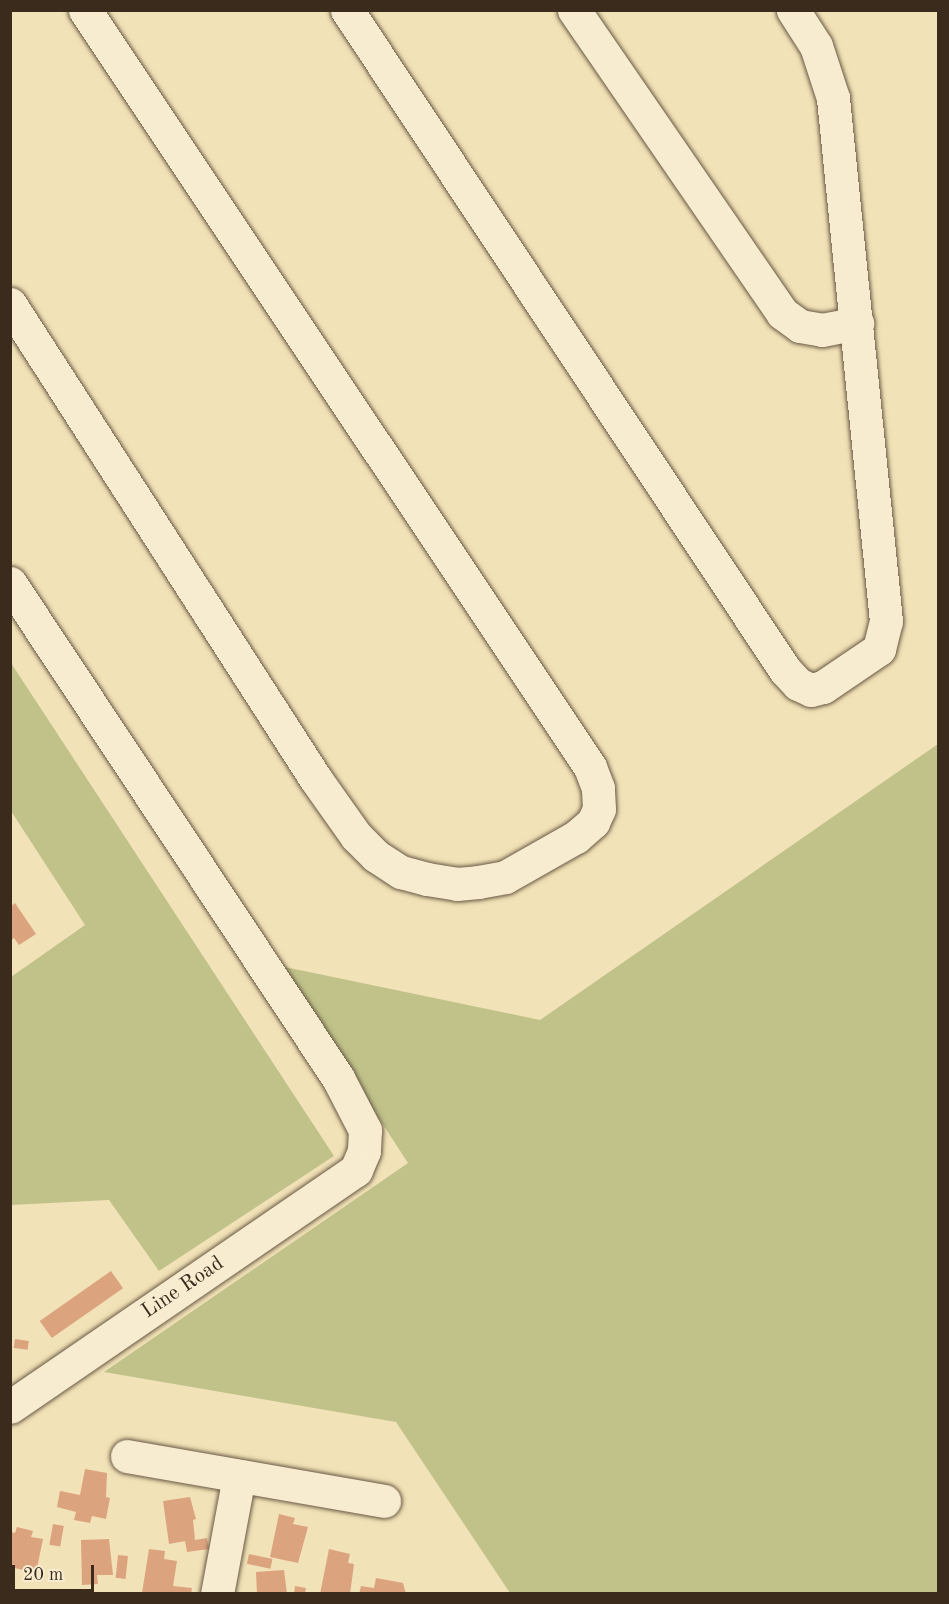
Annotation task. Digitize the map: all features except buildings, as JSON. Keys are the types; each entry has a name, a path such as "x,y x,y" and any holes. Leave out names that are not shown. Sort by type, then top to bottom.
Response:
{"street":[{"path":"10,304 315,778 356,836 376,856 401,872 427,879 457,884 478,882 505,876 576,837 593,822 598,809 598,788 590,767 85,10"},
{"path":"347,10 786,670 798,684 811,690 823,687 879,649 885,637 857,323 833,98 816,46 793,10"},
{"path":"574,10 782,313 800,326 822,330 857,323"},
{"name":"Line Road","path":"10,583 347,1094 365,1130 364,1151 356,1170 10,1407"},
{"path":"127,1456 384,1501"},
{"path":"217,1593 239,1476"}],"green space":[{"path":"11,663 334,1156 159,1271 109,1200 11,1205 11,977 85,925 11,811"},
{"path":"938,744 938,1593 510,1593 396,1422 104,1372 408,1163 280,966 540,1020"}]}
